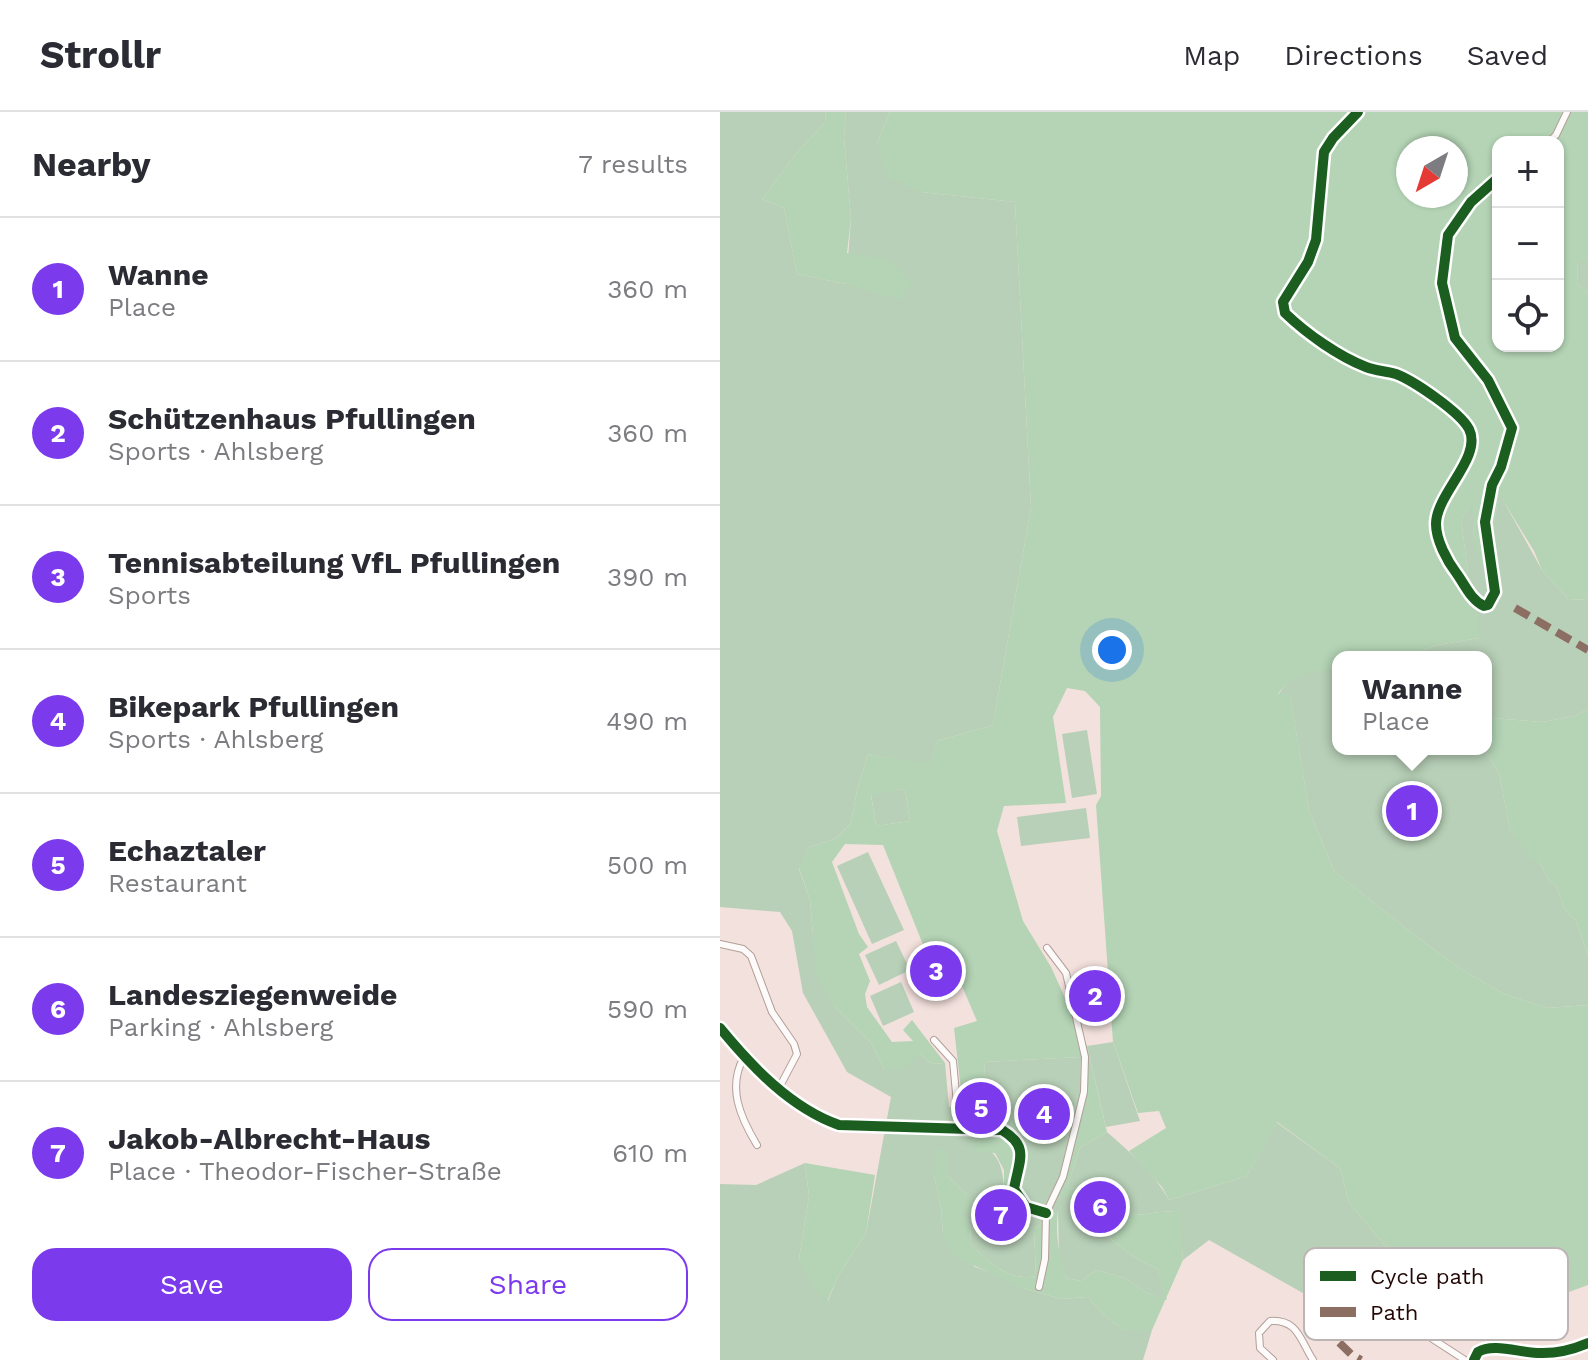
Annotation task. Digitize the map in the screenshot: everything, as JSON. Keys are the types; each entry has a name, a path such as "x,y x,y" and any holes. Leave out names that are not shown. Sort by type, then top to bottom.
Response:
{"street":[{"path":"1358,112 1324,152 1316,240 1308,262 1283,302 1285,313 1322,342 1365,367 1397,375 1426,390 1468,426 1471,436 1469,453 1441,505 1436,527 1450,564 1480,605 1488,605 1495,592 1485,522 1492,485 1501,467 1512,428 1488,380 1455,338 1442,283 1448,235 1471,202 1492,183"},
{"path":"1555,136 1567,112"},
{"path":"720,944 740,948 751,956 772,1012 796,1049 796,1059 779,1088"},
{"path":"1039,1287 1045,1259 1046,1213 1067,1161 1084,1092 1085,1057 1066,973 1047,948"},
{"path":"720,1028 744,1057 815,1117 839,1125 1002,1130 1018,1139 1021,1148 1014,1189 1026,1207 1046,1213"},
{"path":"934,1040 953,1061 957,1104 965,1130"},
{"path":"744,1057 736,1071 737,1104 757,1145"},
{"path":"1273,1360 1260,1348 1259,1333 1270,1321 1279,1320 1294,1327 1313,1360"},
{"path":"1434,1340 1465,1360"},
{"path":"1474,1360 1478,1352 1490,1347 1545,1353 1574,1349 1588,1343"}],"green space":[{"path":"720,112 826,112 825,122 762,199 784,208 797,274 846,284 851,219 844,137 846,112 890,112 877,142 921,192 1015,202 1031,507 993,725 937,741 932,765 868,754 851,823 835,839 809,847 799,869 810,900 813,936 835,1007 871,1043 884,1069 920,1054 931,1064 945,1063 949,1107 965,1104 965,1099 996,1096 1000,1133 970,1135 996,1157 1002,1170 1004,1189 1019,1188 1025,1148 1003,1089 986,1090 984,1062 1081,1057 1080,1092 1061,1176 1044,1207 1061,1197 1074,1197 1121,1247 1158,1269 1167,1300 1147,1293 1125,1278 1096,1270 1081,1281 1066,1278 1059,1259 1058,1211 1034,1229 1036,1276 1017,1276 1000,1269 970,1243 971,1228 961,1212 967,1195 948,1176 934,1176 943,1234 975,1267 1026,1289 1061,1299 1088,1297 1104,1315 1124,1330 1152,1330 1143,1360 720,1360 720,1184 756,1185 805,1163 809,1196 799,1259 828,1301 837,1278 866,1233 891,1097 847,1072 803,993 792,931 780,912 720,907"},
{"path":"826,112 846,112 844,137 851,219 847,253 891,261 912,283 900,300 797,274 784,208 762,199 825,122"},
{"path":"890,112 1588,112 1588,259 1578,261 1577,283 1588,293 1588,600 1568,599 1542,570 1499,494 1493,530 1500,563 1481,564 1474,541 1472,504 1461,519 1468,573 1462,579 1477,598 1472,604 1478,616 1479,638 1437,645 1422,651 1332,651 1332,670 1297,677 1278,694 1290,694 1309,810 1334,871 1461,969 1504,994 1547,1008 1588,1005 1588,1285 1568,1292 1568,1248 1387,1248 1349,1203 1340,1168 1277,1122 1247,1176 1169,1200 1162,1187 1129,1151 1166,1128 1159,1111 1138,1113 1113,1042 1096,805 1101,796 1100,707 1085,691 1067,688 1053,717 1066,803 1004,806 997,831 1023,921 1051,967 1087,1046 1107,1132 1080,1148 1067,1188 1090,1195 1109,1212 1116,1214 1180,1211 1183,1260 1166,1299 1158,1269 1121,1247 1074,1197 1061,1197 1044,1208 1061,1176 1080,1092 1081,1057 984,1062 986,1089 1003,1089 1025,1148 1019,1188 1028,1203 1018,1210 1004,1189 1004,1170 995,1153 975,1152 970,1134 1000,1134 996,1097 962,1099 954,1028 977,1021 946,949 928,957 883,845 845,844 832,862 859,934 868,947 859,954 870,981 865,994 867,1007 892,1042 913,1041 903,1030 912,1020 945,1063 931,1064 920,1054 907,1067 884,1069 871,1043 835,1007 816,972 810,900 799,868 809,847 835,839 851,823 868,754 931,764 937,741 993,725 1031,507 1015,202 921,192 888,177 877,142","holes":["905,789 910,821 876,826 871,795"]},
{"path":"1588,259 1588,293 1577,283 1578,260"},
{"path":"1499,493 1542,570 1568,599 1588,600 1588,709 1574,716 1542,722 1492,719 1492,651 1422,651 1437,645 1479,638 1462,579 1468,573 1461,519 1473,502 1474,541 1499,563 1493,530"},
{"path":"1314,670 1332,670 1332,755 1488,755 1499,773 1510,830 1540,863 1548,879 1556,886 1565,910 1576,921 1588,956 1588,1005 1547,1008 1504,994 1461,969 1334,871 1309,810 1290,695 1278,695 1289,680"},
{"path":"1588,709 1588,956 1576,921 1565,910 1556,886 1510,830 1499,773 1488,755 1492,755 1493,718 1542,722 1574,716"},
{"path":"1087,730 1097,794 1072,798 1062,734"},
{"path":"905,789 910,821 876,826 871,794"},
{"path":"1086,808 1090,838 1021,846 1017,817"},
{"path":"868,852 904,930 872,944 837,866"},
{"path":"896,941 910,970 879,985 865,955"},
{"path":"901,982 914,1012 883,1026 870,996"},
{"path":"1113,1042 1140,1121 1106,1127 1087,1046"},
{"path":"1276,1122 1340,1168 1349,1203 1387,1248 1304,1248 1304,1294 1209,1240 1183,1260 1179,1211 1115,1214 1108,1212 1089,1195 1067,1188 1080,1148 1107,1132 1149,1172 1169,1200 1247,1176"},
{"path":"937,1148 947,1152 948,1176 967,1195 972,1210 962,1212 971,1228 970,1243 992,1263 1017,1276 1036,1276 1034,1229 1058,1211 1058,1245 1066,1278 1081,1281 1096,1270 1125,1278 1147,1293 1166,1299 1152,1330 1124,1330 1104,1315 1088,1297 1061,1299 1026,1289 957,1258 943,1234 934,1176"},
{"path":"805,1163 875,1175 866,1233 837,1278 827,1302 799,1259 809,1196"}],"marked path":[{"path":"1515,608 1588,650"},
{"path":"1336,1340 1361,1360"}],"cycle path":[{"path":"1358,112 1324,152 1316,240 1308,262 1283,302 1285,313 1345,357 1370,368 1396,374 1425,390 1447,406 1469,429 1472,440 1470,451 1443,500 1436,530 1450,563 1472,596 1484,606 1488,605 1495,592 1485,522 1492,485 1501,467 1512,428 1488,380 1455,338 1442,283 1448,235 1471,202 1492,183"},
{"path":"720,1028 774,1085 821,1118 839,1125 1002,1130 1011,1136 1019,1148 1020,1162 1014,1189 1026,1207 1046,1213"},
{"path":"1474,1360 1478,1352 1485,1349 1549,1353 1588,1343"}],"place":[{"name":"Wanne","path":"1412,811"},
{"name":"Tennisabteilung VfL Pfullingen","path":"936,971"},
{"name":"Schützenhaus Pfullingen","path":"1095,996"},
{"name":"Echaztaler","path":"981,1108"},
{"name":"Bikepark Pfullingen","path":"1044,1114"},
{"name":"Landesziegenweide","path":"1100,1207"},
{"name":"Jakob-Albrecht-Haus","path":"1001,1215"}]}
